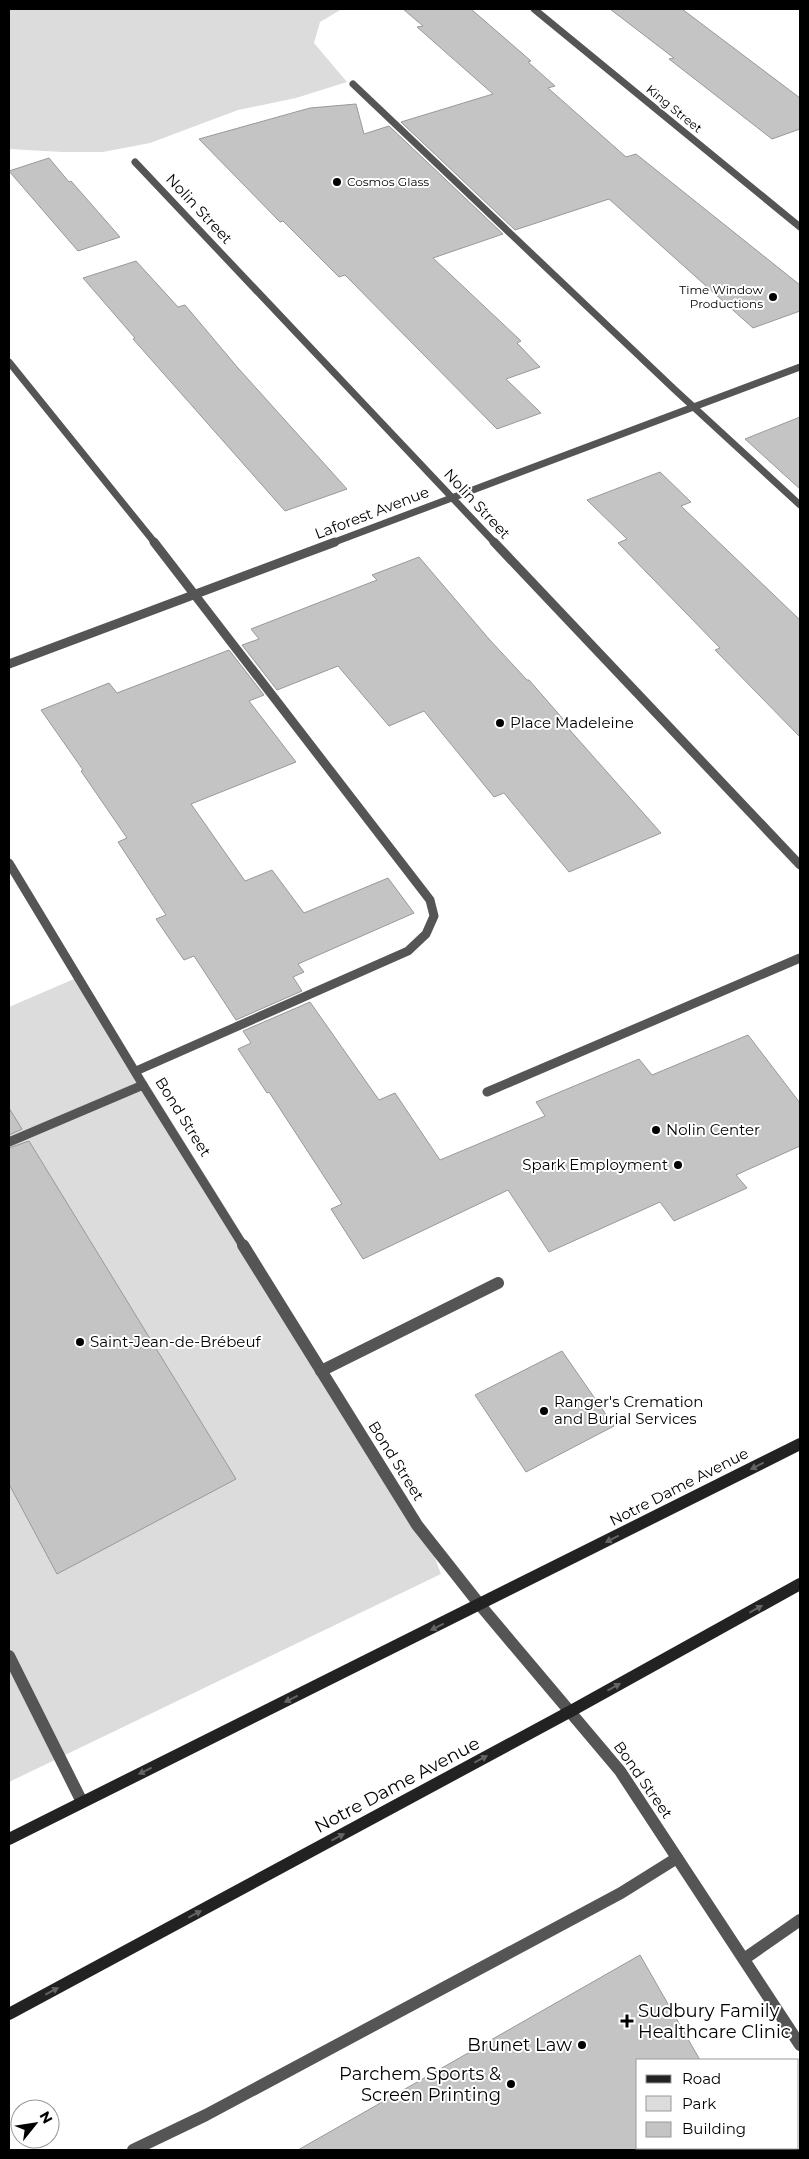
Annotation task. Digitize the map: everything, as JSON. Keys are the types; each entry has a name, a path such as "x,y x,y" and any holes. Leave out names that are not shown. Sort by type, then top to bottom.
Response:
{"main road":[{"name":"Notre Dame Avenue","path":"9,1839 800,1444"},
{"name":"Notre Dame Avenue","path":"9,2014 571,1711 800,1584"}],"street":[{"name":"King Street","path":"534,9 800,227"},
{"path":"353,84 800,505"},
{"name":"Nolin Street","path":"135,162 800,865"},
{"path":"9,362 195,594 430,900 434,916 426,934 408,951 136,1071"},
{"name":"Laforest Avenue","path":"9,664 800,367"},
{"name":"Bond Street","path":"9,863 143,1085 417,1525 480,1605 620,1771 800,2046"},
{"path":"487,1092 800,958"},
{"path":"9,1142 143,1085"},
{"path":"321,1371 498,1284"},
{"path":"9,1656 82,1802"},
{"path":"133,2150 206,2115 604,1902 677,1858"},
{"path":"744,1959 800,1920"}],"green space":[{"path":"9,9 342,9 320,22 314,43 347,82 296,98 238,110 150,143 103,152 9,149"},
{"path":"81,976 422,1523 441,1574 9,1782 9,1007"}],"building":[{"path":"403,9 471,9 531,61 528,62 555,86 548,88 626,157 636,154 800,285 800,311 753,328 609,199 515,230 401,122 493,94 417,27 423,26"},
{"path":"610,9 682,9 800,98 800,129 772,139 669,59 674,58"},
{"path":"356,104 364,134 389,126 503,234 433,258 521,341 517,343 540,367 506,379 541,413 497,429 345,275 339,277 283,221 280,222 199,139 310,108"},
{"path":"49,158 120,237 78,251 9,171"},
{"path":"136,261 178,307 185,305 238,368 347,489 285,511 133,339 135,338 83,278"},
{"path":"800,417 800,489 745,439"},
{"path":"660,472 691,502 681,506 800,620 800,737 715,650 720,648 618,543 627,539 587,500"},
{"path":"419,557 489,639 529,680 570,727 568,728 661,833 569,872 504,793 494,797 424,711 389,726 338,666 277,690 242,645 259,639 251,629 377,580 372,575"},
{"path":"229,650 264,695 249,701 296,762 191,804 245,881 272,870 304,913 388,878 414,913 298,964 304,972 293,977 302,991 236,1020 194,956 184,960 156,919 166,915 118,842 127,838 41,710 109,683 117,693"},
{"path":"310,1002 379,1100 395,1093 440,1160 545,1116 536,1102 639,1059 652,1075 748,1035 800,1103 800,1146 736,1175 747,1188 674,1221 660,1202 549,1252 508,1190 363,1259 331,1209 342,1204 269,1092 267,1093 238,1049 251,1043 243,1031"},
{"path":"9,1108 22,1129 9,1135"},
{"name":"Saint-Jean-de-Brébeuf","path":"29,1141 236,1479 57,1574 9,1484 9,1148"},
{"name":"Ranger's Cremation and Burial Services","path":"562,1351 614,1426 526,1472 475,1395"},
{"path":"640,1955 699,2059 636,2059 636,2149 638,2150 298,2150"}],"place":[{"name":"Cosmos Glass","path":"337,182"},
{"name":"Time Window Productions","path":"773,297"},
{"name":"Place Madeleine","path":"500,723"},
{"name":"Nolin Center","path":"656,1130"},
{"name":"Spark Employment","path":"678,1165"},
{"name":"Saint-Jean-de-Brébeuf","path":"80,1342"},
{"name":"Ranger's Cremation and Burial Services","path":"544,1411"},
{"name":"Sudbury Family Healthcare Clinic","path":"627,2021"},
{"name":"Brunet Law","path":"582,2045"},
{"name":"Parchem Sports & Screen Printing","path":"511,2084"}]}
